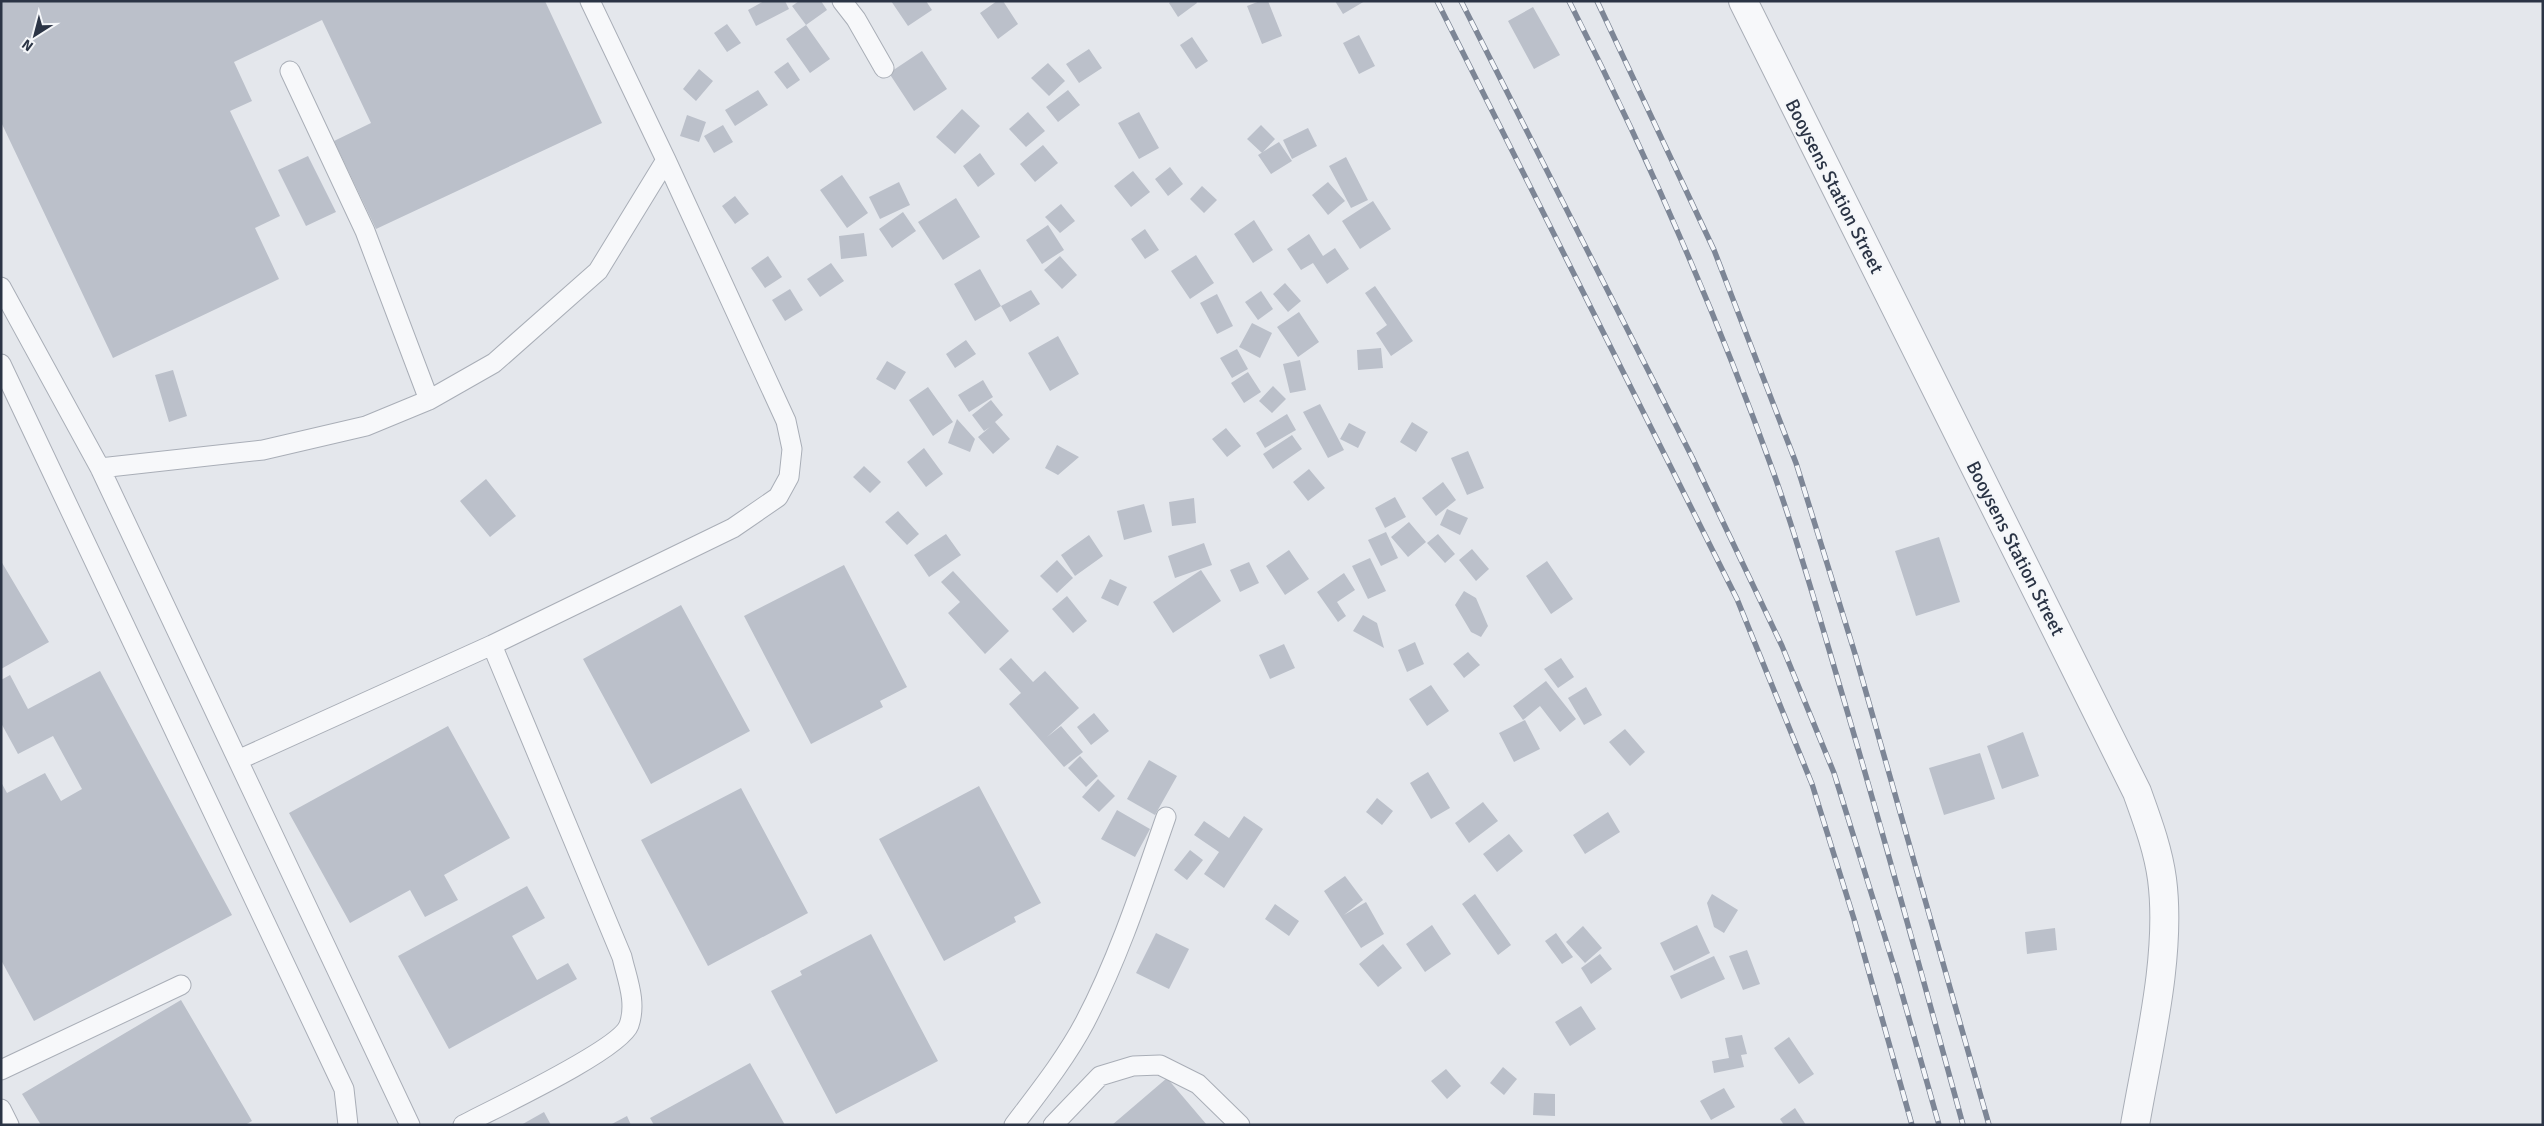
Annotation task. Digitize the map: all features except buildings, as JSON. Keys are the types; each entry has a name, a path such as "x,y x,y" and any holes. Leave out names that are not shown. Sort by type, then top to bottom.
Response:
{"street":[{"name":"Booysens Station Street","path":"1743,1 2137,792 2153,836 2162,880 2164,922 2162,962 2136,1125"}],"lane":[{"path":"238,760 492,644 733,528 778,497 790,477 792,449 786,421 666,160 590,1"},
{"path":"842,1 856,19 884,68"},
{"path":"290,71 364,231 429,400"},
{"path":"100,468 263,450 366,426 429,400 494,364 598,271 666,160"},
{"path":"1,287 100,468 410,1125"},
{"path":"1,364 344,1089 348,1125"},
{"path":"463,1125 587,1059 615,1041 629,1026 633,1000 622,957 492,644"},
{"path":"1014,1125 1039,1092 1084,1024 1113,963 1166,817"},
{"path":"1,1070 181,985"},
{"path":"1052,1125 1100,1076 1133,1066 1160,1065 1198,1084 1240,1125"},
{"path":"1,1109 9,1125"}],"railway":[{"path":"1437,1 1737,599 1812,784 1854,919 1912,1125"},
{"path":"1461,1 1692,457 1782,646 1834,773 1897,976 1939,1125"},
{"path":"1569,1 1626,117 1679,234 1752,413 1784,502 1859,750 1963,1125"},
{"path":"1597,1 1714,250 1796,463 1856,657 1989,1125"}]}
